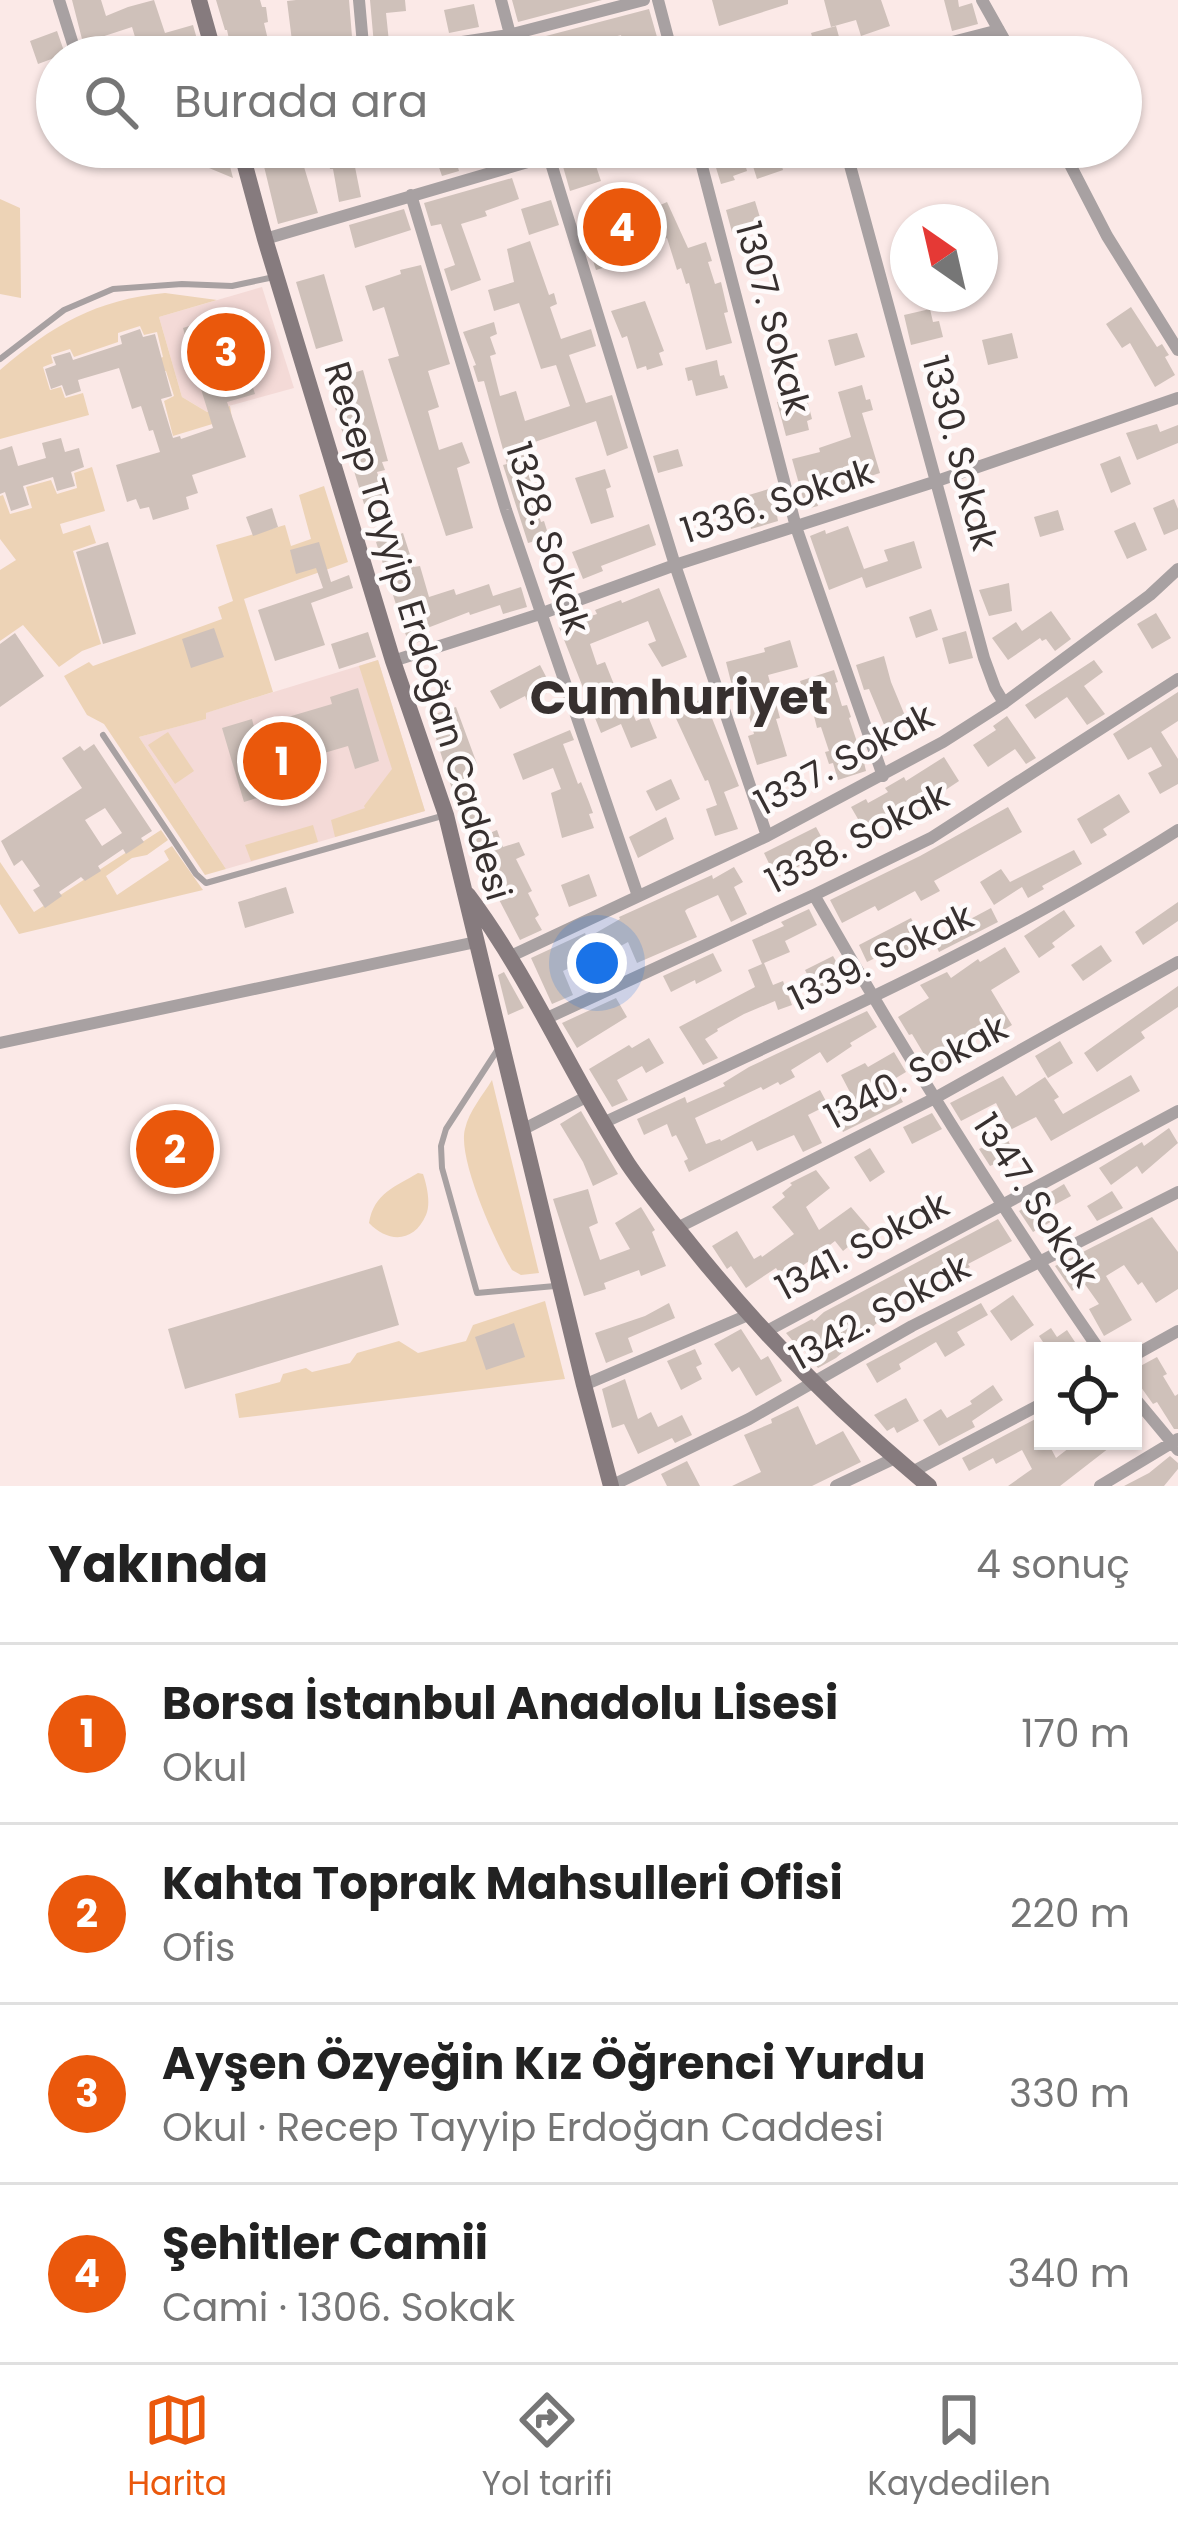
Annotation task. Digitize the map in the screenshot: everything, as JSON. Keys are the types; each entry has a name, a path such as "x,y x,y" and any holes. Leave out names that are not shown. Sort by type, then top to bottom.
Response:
{"street":[{"path":"59,0 70,36"},
{"path":"200,0 209,36"},
{"path":"359,0 362,36"},
{"path":"501,0 509,35"},
{"path":"502,36 644,0"},
{"path":"658,0 667,36"},
{"path":"982,0 1002,36"},
{"path":"973,36 999,29"},
{"name":"Recep Tayyip Erdoğan Caddesi","path":"246,168 393,661 446,815 611,1486"},
{"path":"265,239 496,168"},
{"path":"552,168 675,565 767,836"},
{"name":"1307. Sokak","path":"702,168 796,526 883,776"},
{"name":"1330. Sokak","path":"851,168 984,658 1004,703"},
{"path":"1072,168 1107,236 1176,342"},
{"name":"1328. Sokak","path":"411,195 540,614 638,896"},
{"name":"1336. Sokak","path":"393,661 1178,398"},
{"name":"1337. Sokak","path":"511,956 883,776 1004,703 1178,569"},
{"name":"1338. Sokak","path":"545,1019 914,847 1178,679"},
{"name":"1339. Sokak","path":"603,1124 872,997 1078,892 1178,830"},
{"path":"462,886 511,956 630,1167 677,1228 748,1315 814,1383 929,1486"},
{"name":"1347. Sokak","path":"814,895 1001,1205 1094,1342"},
{"path":"0,1043 476,942"},
{"name":"1340. Sokak","path":"677,1228 935,1098 1178,962"},
{"path":"522,1130 588,1096"},
{"name":"1341. Sokak","path":"765,1332 1178,1112"},
{"name":"1342. Sokak","path":"611,1486 711,1438 1037,1261 1178,1192"},
{"path":"584,1385 748,1315"},
{"path":"1142,1351 1178,1330"},
{"path":"1100,1486 1176,1444 1142,1406"},
{"path":"912,1472 1034,1408"},
{"path":"836,1486 895,1458"}],"lane":[{"path":"0,359 64,310 113,289 232,286 276,276"},
{"path":"103,735 206,883 446,815"},
{"path":"502,1043 446,1129 442,1168 477,1293 560,1286"}],"shaded area":[{"path":"0,199 20,208 21,298 0,294"},
{"path":"262,287 294,388 207,412 182,397 159,317"},
{"path":"165,293 217,300 159,317 182,397 207,412 230,406 232,418 173,436 164,401 174,396 166,371 156,373 152,361 163,357 157,332 144,335 140,326 118,333 118,342 74,357 70,349 51,355 53,363 43,367 50,390 61,387 65,398 83,393 89,415 0,439 0,370 76,317 117,302"},
{"path":"92,467 105,511 60,524 63,534 90,525 96,543 73,551 101,644 59,667 23,625 0,641 0,570 16,560 0,539 0,496 10,514 32,508 26,487 51,480 57,494 77,488 74,473"},
{"path":"324,486 348,562 244,599 273,692 206,713 206,719 139,737 226,869 205,875 104,724 87,715 64,676 89,662 93,666 222,619 218,607 233,601 216,545 285,525 291,546 311,539 299,495"},
{"path":"378,660 425,811 226,869 139,737"},
{"path":"378,660 425,811 335,837 331,820 365,808 392,769 359,666"},
{"path":"168,732 194,771 175,784 148,745"},
{"path":"313,825 318,842 251,861 245,845"},
{"path":"161,830 168,840 106,876 117,895 169,860 164,851 172,846 203,890 19,934 0,904 0,862 34,912"},
{"path":"492,1080 539,1273 521,1275 512,1270 488,1222 467,1160 467,1122"},
{"path":"423,1174 428,1200 421,1224 400,1237 376,1230 369,1223 376,1204"},
{"path":"545,1301 565,1379 239,1418 235,1394 280,1382 283,1374 350,1363 357,1353 399,1341 418,1353 466,1341 473,1325"}],"building":[{"path":"72,0 101,0 106,16 154,0 165,33 193,25 196,36 135,36 132,27 104,36 81,36"},
{"path":"216,0 260,0 266,7 267,36 228,36"},
{"path":"349,0 352,36 291,36 287,1"},
{"path":"370,0 405,0 406,11 386,13 388,36 373,36"},
{"path":"512,0 602,0 518,22"},
{"path":"712,0 788,0 788,4 719,26"},
{"path":"824,0 881,0 890,26 861,36 856,20 831,27"},
{"path":"944,0 958,0 959,7 972,3 978,24 952,31"},
{"path":"474,4 479,27 449,33 444,10"},
{"path":"649,9 657,36 621,35 546,36"},
{"path":"836,26 839,36 812,36"},
{"path":"209,168 230,168 233,178"},
{"path":"264,168 304,168 318,213 278,224"},
{"path":"355,168 361,197 339,202 330,169"},
{"path":"439,168 458,168 459,171 442,176"},
{"path":"563,168 597,168 601,181 570,191"},
{"path":"716,168 746,168 733,176 735,180 721,184"},
{"path":"754,168 782,168 783,170 757,179"},
{"path":"512,178 519,199 461,224 481,280 451,291 444,269 455,265 441,224 431,226 424,203"},
{"path":"551,200 559,225 529,235 521,209"},
{"path":"755,201 762,224 732,232 726,210"},
{"path":"667,202 688,248 706,242 715,284 721,282 732,343 706,350 689,283 681,268 677,270 667,238 656,243 651,234 611,249 616,264 596,270 587,242 606,236 600,219 632,207 636,216"},
{"path":"404,209 411,230 355,248 349,225"},
{"path":"530,241 549,295 554,293 557,304 550,307 561,339 591,329 596,346 569,355 586,403 612,395 628,448 607,456 596,421 529,444 536,475 529,482 549,537 528,543 503,465 507,464 484,381 478,382 463,332 494,322 497,334 490,337 496,354 490,356 500,396 516,391 525,421 570,406 556,365 541,369 519,303 494,311 488,290 514,282 507,249"},
{"path":"421,265 450,364 428,371 439,407 428,411 439,450 462,442 470,463 457,468 473,528 446,536 388,359 399,356 384,307 373,311 365,286"},
{"path":"324,274 343,341 316,349 296,282"},
{"path":"645,301 664,351 659,353 663,365 647,370 646,366 637,369 627,336 622,338 611,311"},
{"path":"1131,307 1157,347 1162,344 1175,375 1155,387 1130,343 1122,348 1106,324"},
{"path":"931,312 943,337 911,345 904,315"},
{"path":"229,313 236,335 230,337 243,377 249,375 255,394 227,402 246,457 192,475 198,493 186,497 189,509 153,520 149,507 140,509 136,499 127,502 116,465 160,452 141,406 132,409 119,368 78,380 81,391 66,396 62,385 51,389 45,369 56,365 53,357 70,352 73,360 122,344 120,336 140,329 143,337 155,334 172,396 161,399 173,438 181,439 213,428 201,389 207,386 196,348 189,350 183,328"},
{"path":"857,333 865,357 835,366 828,340"},
{"path":"1012,333 1018,358 988,365 982,340"},
{"path":"717,360 728,388 696,396 685,368"},
{"path":"363,370 388,461 382,462 385,470 377,472 385,498 364,504 327,381"},
{"path":"862,385 873,410 862,413 880,473 815,494 818,506 806,509 792,459 851,437 838,392"},
{"path":"806,395 812,419 807,421 809,430 786,436 777,402"},
{"path":"1157,424 1160,432 1178,425 1178,443 1137,460 1126,433"},
{"path":"61,438 65,452 79,448 84,467 71,472 75,486 57,491 53,477 23,486 29,505 11,511 5,492 0,494 0,450 12,446 18,466 46,458 42,443"},
{"path":"678,449 683,466 658,473 653,456"},
{"path":"1120,456 1131,484 1111,493 1100,464"},
{"path":"605,469 614,517 591,524 575,478"},
{"path":"772,488 778,521 751,529 742,497"},
{"path":"1174,499 1178,529 1164,535 1153,508"},
{"path":"272,508 278,527 253,536 246,517"},
{"path":"1058,510 1064,530 1040,537 1034,517"},
{"path":"1135,522 1147,550 1127,559 1114,531"},
{"path":"649,524 656,545 601,566 603,571 583,579 572,552"},
{"path":"848,526 864,569 888,561 884,550 914,541 922,568 866,588 862,577 829,590 810,536"},
{"path":"403,533 429,597 454,589 456,595 489,584 493,596 521,587 527,607 503,614 500,605 469,612 430,627 425,631 428,639 409,645 376,542"},
{"path":"108,542 136,634 103,644 76,552"},
{"path":"319,542 331,582 349,575 353,588 311,603 325,645 275,661 258,610 323,588 316,568 296,574 290,550"},
{"path":"1009,583 1012,611 989,616 979,590"},
{"path":"659,588 687,657 662,667 648,644 656,641 648,621 590,644 597,665 605,662 619,697 625,695 636,721 648,716 657,738 631,748 621,724 601,733 559,627"},
{"path":"931,609 938,630 916,638 909,617"},
{"path":"1051,611 1071,639 1055,651 1040,638 1008,660 992,638 1016,622 1022,631"},
{"path":"1156,613 1171,638 1152,649 1137,624"},
{"path":"214,628 224,657 191,668 182,639"},
{"path":"966,631 973,658 949,664 942,638"},
{"path":"368,632 376,657 339,669 331,644"},
{"path":"15,633 44,676 0,707 0,644"},
{"path":"790,640 798,667 768,675 787,756 757,765 740,684 732,686 726,662"},
{"path":"884,656 908,723 887,732 856,665"},
{"path":"1094,660 1103,672 1084,686 1105,714 1087,725 1067,697 1035,719 1025,705"},
{"path":"540,665 553,690 528,703 525,696 500,709 490,691"},
{"path":"834,670 866,771 838,780 800,681"},
{"path":"358,688 379,761 355,769 348,746 266,770 273,793 244,802 222,728 252,719 254,727 332,704 330,697"},
{"path":"1178,692 1178,721 1161,732 1178,759 1178,784 1160,794 1148,773 1162,766 1151,747 1128,760 1113,734"},
{"path":"704,698 739,786 724,792 738,829 715,836 706,809 717,805 673,712"},
{"path":"456,707 477,764 467,767 473,785 469,786 485,835 497,830 503,847 519,842 525,855 516,859 532,891 528,893 542,930 520,940 468,840 429,716"},
{"path":"1007,716 1036,758 1026,764 1015,749 988,767 973,745"},
{"path":"570,730 574,740 563,744 589,802 594,828 562,838 551,793 561,789 553,768 523,780 513,754"},
{"path":"94,744 152,831 126,854 123,849 98,866 101,871 59,892 62,896 45,908 33,890 40,886 22,860 14,866 1,841 82,788 62,758 80,746 84,751","holes":["105,808 122,833 102,846 85,820"]},
{"path":"944,757 959,781 938,795 945,807 929,816 918,798 865,831 851,807 866,799 868,803 888,792 885,788"},
{"path":"671,779 680,799 656,811 646,791"},
{"path":"1119,794 1130,812 1103,829 1107,835 1091,844 1077,819"},
{"path":"1008,807 1022,832 934,881 940,891 921,901 915,891 842,923 830,900"},
{"path":"666,817 674,839 638,858 629,837"},
{"path":"816,827 829,851 776,878 764,853"},
{"path":"1074,850 1082,864 1028,898 1022,887 994,905 980,882 1001,869 1010,882"},
{"path":"734,867 743,882 734,887 747,914 731,922 718,895 687,909 697,937 637,963 628,942 597,955 563,971 573,995 552,1004 531,958 585,933 587,938 619,917"},
{"path":"589,874 597,896 569,907 561,885"},
{"path":"286,887 294,913 245,928 238,902"},
{"path":"1178,902 1178,921 1143,945 1135,932"},
{"path":"991,908 998,922 939,952 933,939"},
{"path":"809,909 817,925 785,941 790,952 764,963 773,985 783,981 792,1005 778,1010 775,1001 717,1029 705,1039 718,1058 703,1065 679,1027 755,987 748,970 762,964 752,940"},
{"path":"1064,910 1075,926 1039,958 1024,936"},
{"path":"911,918 925,946 903,957 898,947 867,962 859,945"},
{"path":"1101,945 1112,961 1083,981 1071,965"},
{"path":"1005,947 1020,972 991,990 1012,1025 994,1036 987,1025 949,1049 955,1059 934,1071 898,1017 929,998 920,985 947,972 951,978"},
{"path":"713,953 722,971 671,992 663,976"},
{"path":"833,956 845,977 816,992 805,970"},
{"path":"504,972 524,1008 508,1015 498,975"},
{"path":"1178,986 1178,1007 1141,1032 1145,1038 1097,1072 1084,1053"},
{"path":"616,998 627,1017 577,1048 562,1023"},
{"path":"867,1011 877,1027 827,1063 820,1052 791,1070 795,1077 780,1085 761,1087 695,1118 706,1144 721,1141 820,1090 828,1105 808,1115 822,1143 803,1152 794,1135 757,1151 752,1141 689,1172 684,1161 688,1159 667,1124 644,1135 637,1119 685,1097 687,1103 725,1086 749,1067"},
{"path":"649,1038 664,1063 646,1073 642,1066 617,1080 628,1100 612,1107 589,1069"},
{"path":"1060,1041 1073,1063 1048,1078 1035,1056"},
{"path":"894,1052 906,1072 891,1081 903,1102 843,1132 831,1109 853,1098 841,1075"},
{"path":"1131,1075 1140,1091 1051,1141 1036,1117 1010,1130 996,1103 961,1121 950,1103 1003,1076 1016,1096 1045,1077 1059,1097 1054,1100 1063,1114"},
{"path":"581,1111 618,1174 593,1186 560,1124"},
{"path":"932,1113 942,1129 912,1144 903,1127"},
{"path":"1169,1128 1178,1143 1142,1174 1137,1166 1111,1185 1099,1168"},
{"path":"1006,1136 1015,1155 990,1166 979,1149"},
{"path":"870,1148 885,1172 870,1182 854,1157"},
{"path":"816,1170 830,1188 806,1207 819,1230 851,1207 870,1229 843,1251 835,1241 784,1280 776,1268 746,1288 712,1246 737,1231 754,1259 794,1234 772,1207 785,1197 782,1193 790,1183"},
{"path":"1064,1184 1071,1196 1047,1209 1054,1220 1033,1232 1019,1211"},
{"path":"588,1189 598,1223 589,1227 600,1260 630,1249 615,1223 641,1207 655,1230 666,1266 641,1276 639,1270 584,1296 553,1199"},
{"path":"1112,1191 1123,1208 1097,1221 1087,1206"},
{"path":"1152,1217 1178,1252 1178,1289 1156,1303 1124,1265 1106,1276 1132,1320 1104,1336 1089,1309 1099,1304 1084,1283 1072,1291 1055,1266"},
{"path":"998,1219 1012,1241 945,1280 940,1271 907,1290 910,1292 877,1323 818,1368 786,1333 814,1321"},
{"path":"382,1265 399,1325 185,1389 168,1329"},
{"path":"1013,1295 1034,1325 1011,1341 990,1311"},
{"path":"669,1303 675,1318 628,1338 633,1352 606,1363 595,1333"},
{"path":"981,1303 988,1315 957,1332 965,1345 945,1357 936,1342 877,1383 866,1364"},
{"path":"514,1323 525,1357 486,1370 475,1337"},
{"path":"1051,1328 1057,1337 1067,1330 1075,1342 1043,1342 1039,1336"},
{"path":"741,1329 761,1360 768,1356 782,1381 756,1396 739,1367 732,1372 714,1344"},
{"path":"695,1349 702,1379 681,1390 667,1361"},
{"path":"1157,1357 1167,1374 1163,1376 1178,1394 1178,1429 1142,1389 1142,1365"},
{"path":"625,1379 638,1419 651,1412 658,1427 682,1415 692,1435 675,1443 672,1438 638,1454 624,1424 612,1428 602,1389"},
{"path":"993,1385 1003,1400 972,1421 975,1427 939,1446 923,1420 941,1409 947,1418"},
{"path":"906,1398 919,1421 897,1433 894,1427 887,1431 874,1415"},
{"path":"798,1406 816,1445 843,1431 861,1462 812,1486 732,1486 761,1472 744,1435"},
{"path":"1034,1420 1034,1450 1052,1450 1056,1458 1066,1450 1106,1450 1060,1486 1008,1486 1032,1469 1022,1450 969,1471 962,1458"},
{"path":"1170,1456 1178,1469 1164,1486 1124,1486 1149,1473"},
{"path":"687,1461 700,1486 667,1486 661,1474"}],"place":[{"name":"Şehitler Camii","path":"622,227"},
{"name":"Ayşen Özyeğin Kız Öğrenci Yurdu","path":"226,352"},
{"name":"Borsa İstanbul Anadolu Lisesi","path":"282,761"},
{"name":"Kahta Toprak Mahsulleri Ofisi","path":"175,1149"}],"district":[{"name":"Cumhuriyet","path":"679,697"}]}
